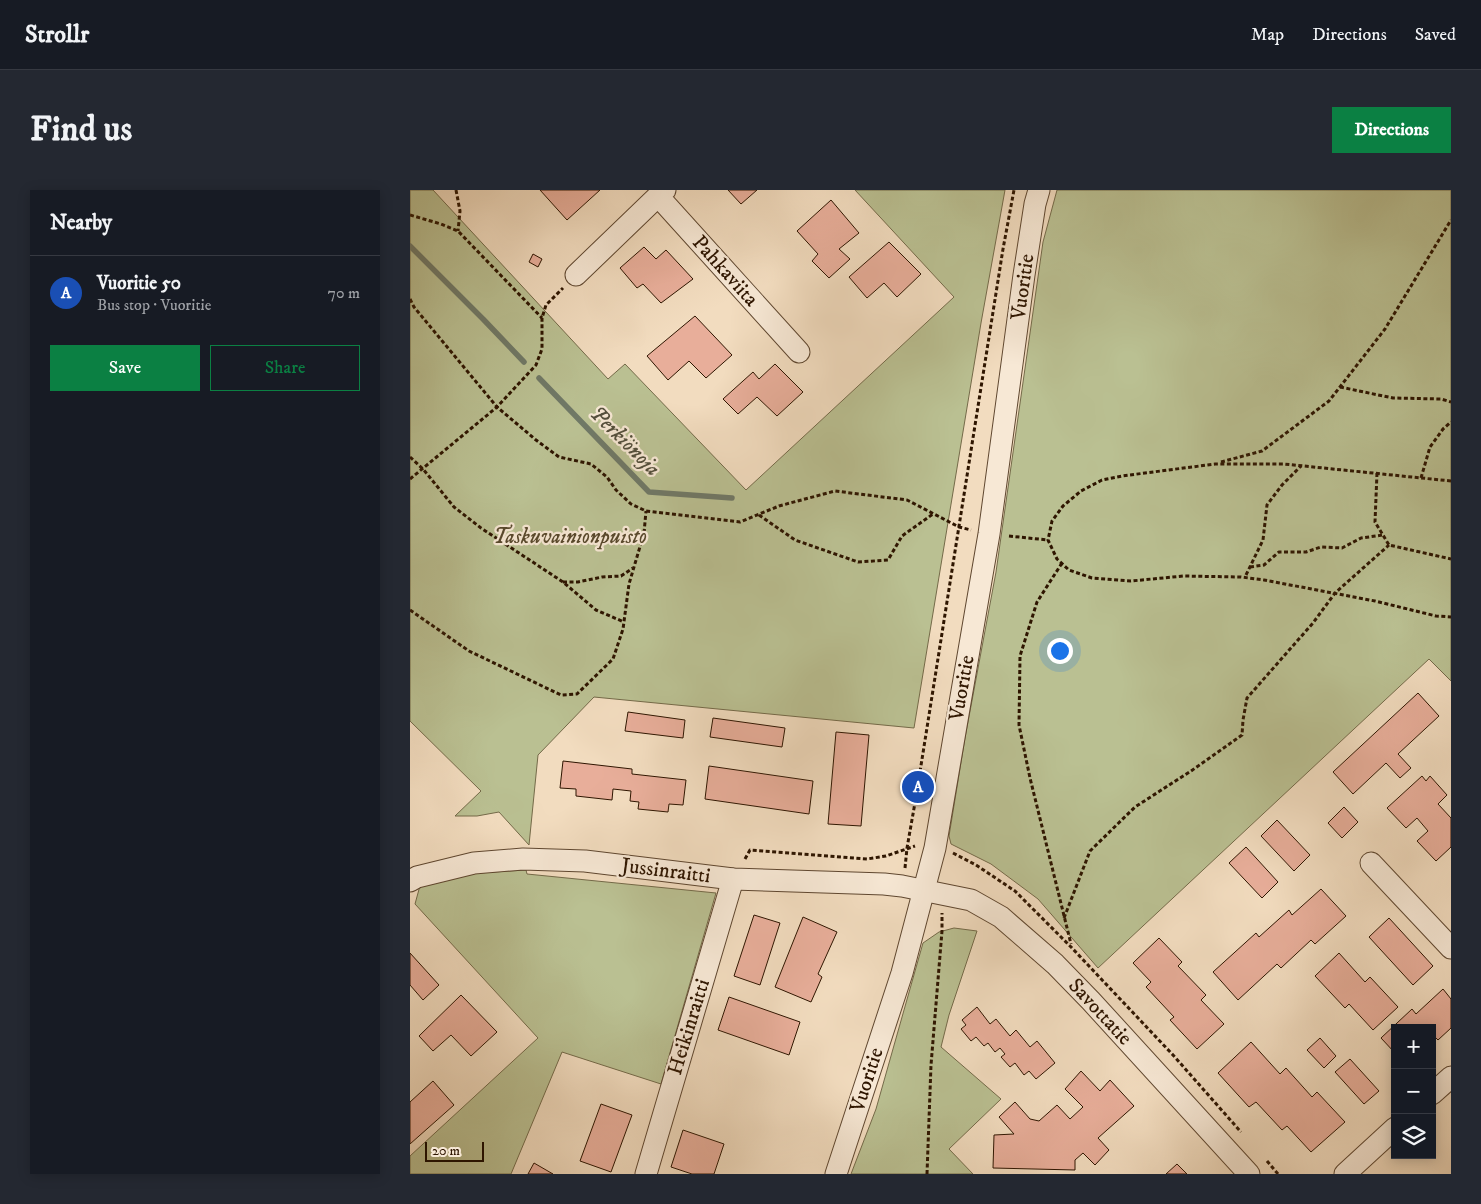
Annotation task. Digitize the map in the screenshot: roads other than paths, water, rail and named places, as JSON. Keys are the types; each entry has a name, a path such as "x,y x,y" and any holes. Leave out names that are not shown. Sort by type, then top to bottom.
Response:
{"street":[{"name":"Vuoritie","path":"836,1174 902,973 933,893 935,848 989,534 1024,275 1040,190"},
{"path":"576,275 662,193"},
{"name":"Pahkaviita","path":"662,193 799,352"},
{"name":"Jussinraitti","path":"410,881 417,877 474,863 523,860 585,861 733,879 884,884 933,893"},
{"path":"1371,863 1451,948"},
{"name":"Heikinraitti","path":"646,1174 733,879"},
{"name":"Savottatie","path":"933,893 971,900 1001,917 1055,964 1249,1174"},
{"path":"1436,1090 1451,1077"},
{"path":"1345,1174 1391,1132"}],"waterway":[{"name":"Perkiönoja","path":"410,246 524,362"},
{"name":"Perkiönoja","path":"539,378 649,492 732,498"}],"place":[{"name":"Vuoritie 50","path":"918,787"}],"park label":[{"name":"Taskuvainionpuisto","path":"570,537"}]}
